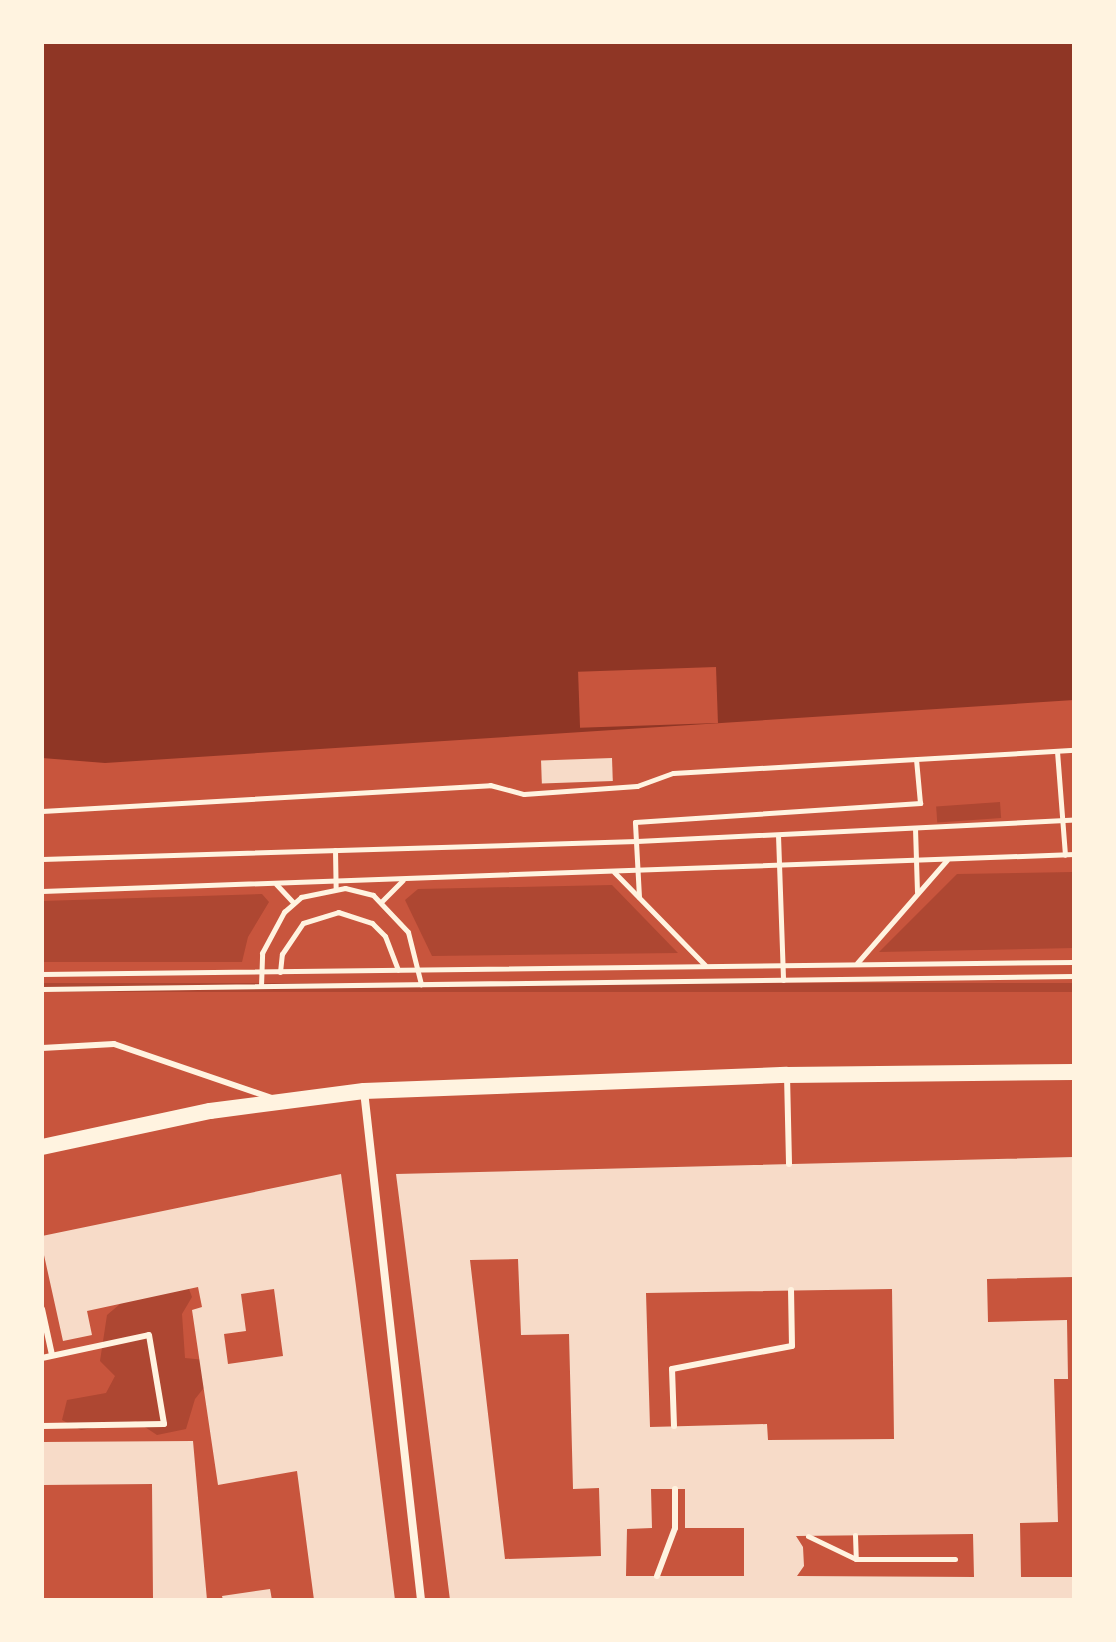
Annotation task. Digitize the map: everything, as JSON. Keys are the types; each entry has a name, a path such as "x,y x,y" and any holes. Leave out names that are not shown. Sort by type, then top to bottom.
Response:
{"main road":[{"path":"42,1147 210,1111 364,1091 787,1075 1074,1072"}],"street":[{"path":"364,1091 421,1600"}],"lane":[{"path":"42,1048 114,1044 283,1102"},
{"path":"787,1075 789,1164"},
{"path":"674,1426 672,1369 792,1346 791,1290"},
{"path":"42,1309 52,1355"},
{"path":"42,1358 149,1335 164,1424 42,1426"},
{"path":"657,1576 675,1528 675,1489"}],"path":[{"path":"42,811 490,785 524,794 637,786 673,773 1074,750"},
{"path":"1057,751 1065,855"},
{"path":"639,897 635,822 920,803 916,759"},
{"path":"42,859 637,841 1074,820"},
{"path":"915,828 918,893"},
{"path":"778,835 783,980"},
{"path":"335,850 336,889"},
{"path":"42,891 779,867 1074,854"},
{"path":"857,964 947,860"},
{"path":"614,872 706,966"},
{"path":"381,902 404,879"},
{"path":"276,884 294,903"},
{"path":"261,986 272,930 294,903 336,889 373,895 408,932 421,984"},
{"path":"280,972 290,937 303,923 338,912 372,923 390,944 398,970"},
{"path":"42,974 1074,962"},
{"path":"42,989 1074,976"},
{"path":"855,1535 856,1559"},
{"path":"808,1536 856,1559 955,1559"}],"shaded area":[{"path":"42,42 1074,42 1074,700 105,763 42,758"},
{"path":"1000,802 1001,818 937,822 936,806"},
{"path":"1074,872 1074,948 879,952 957,874"},
{"path":"612,885 678,953 432,956 405,900 418,889"},
{"path":"262,894 269,902 248,937 242,962 42,962 42,901"},
{"path":"42,983 1074,983 1074,992 42,992"},
{"path":"158,1272 183,1273 192,1297 182,1314 185,1358 205,1360 211,1379 195,1399 186,1429 157,1435 136,1421 81,1430 62,1420 67,1400 106,1393 115,1376 100,1361 107,1315"}],"pier":[{"path":"716,667 718,723 580,728 578,672"}],"building":[{"path":"612,758 613,781 542,783 541,760"},
{"path":"1074,1157 1074,1277 987,1279 988,1322 1067,1320 1068,1379 1054,1379 1058,1522 1020,1523 1021,1577 1074,1577 1074,1600 450,1600 396,1174","holes":["518,1259 521,1335 569,1334 573,1489 599,1488 601,1556 505,1559 470,1260","892,1289 894,1439 768,1440 767,1424 650,1427 646,1293","651,1489 685,1489 685,1528 744,1528 744,1576 626,1576 627,1529 652,1528","973,1534 974,1577 797,1576 804,1566 803,1547 796,1536"]},
{"path":"341,1174 395,1600 314,1600 297,1471 218,1485 192,1310 202,1307 198,1287 87,1311 92,1335 63,1341 42,1236","holes":["274,1289 283,1356 228,1364 224,1334 246,1331 241,1294"]},
{"path":"193,1441 207,1600 153,1600 152,1484 42,1485 42,1442"},
{"path":"270,1589 272,1600 223,1600 222,1596"}]}
